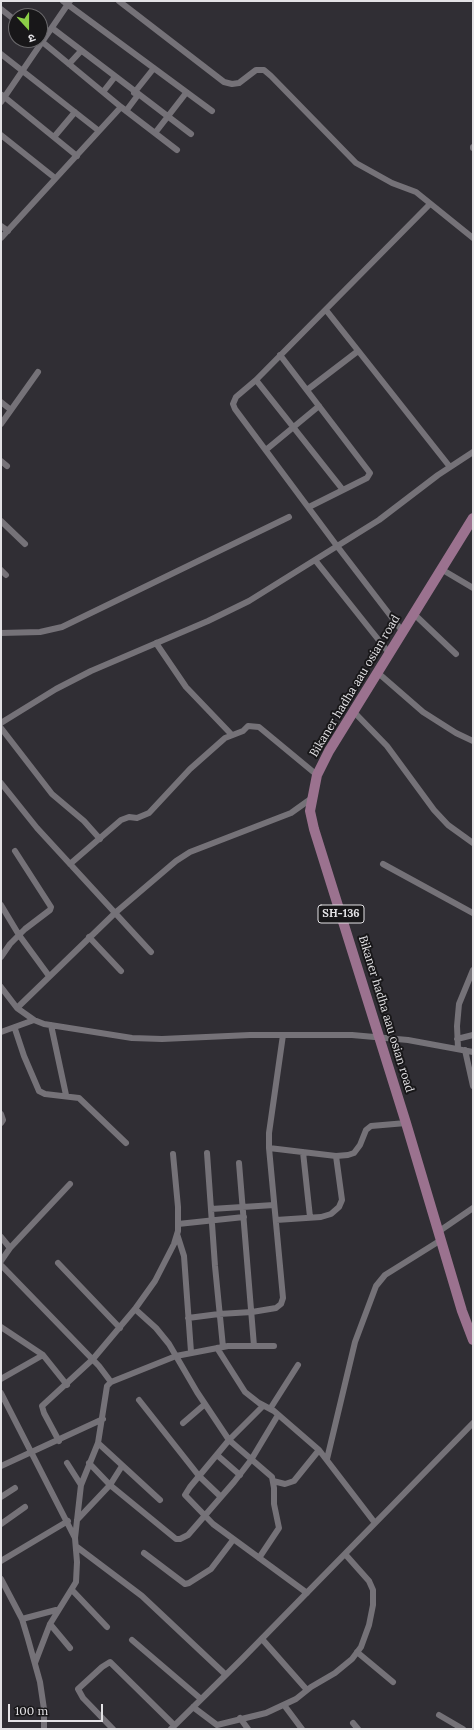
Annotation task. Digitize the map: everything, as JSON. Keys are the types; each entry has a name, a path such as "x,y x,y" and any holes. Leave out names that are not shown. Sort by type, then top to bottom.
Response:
{"main road":[{"name":"Bikaner hadha aau osian road","path":"473,518 329,751 317,775 310,811 314,829 406,1123 462,1310 473,1340"}],"street":[{"path":"118,1 224,82 232,84 239,83 256,70 264,70 356,163 392,184 416,192 429,205 473,238"},
{"path":"48,33 67,2 186,93 212,111"},
{"path":"52,28 114,78 191,134"},
{"path":"48,47 177,150"},
{"path":"36,48 2,98 77,156"},
{"path":"69,64 81,51"},
{"path":"1,54 23,69 99,131"},
{"path":"1,238 99,131 124,109 154,68"},
{"path":"103,92 114,78"},
{"path":"155,133 186,93"},
{"path":"54,137 75,112"},
{"path":"1,135 55,178"},
{"path":"402,632 235,409 233,404 236,398 326,310 429,205"},
{"path":"1,226 8,230"},
{"path":"326,310 450,466"},
{"path":"307,390 358,351"},
{"path":"280,355 370,473 367,478 309,507"},
{"path":"1,424 38,372"},
{"path":"256,380 343,490"},
{"path":"1,402 11,410"},
{"path":"267,450 319,406"},
{"path":"1,723 56,689 91,671 208,621 250,601 379,520 450,466 473,452"},
{"path":"1,461 7,466"},
{"path":"1,633 40,632 62,627 289,517"},
{"path":"1,521 25,544"},
{"path":"315,560 389,653"},
{"path":"441,569 473,588"},
{"path":"1,570 6,575"},
{"path":"414,614 456,654"},
{"path":"156,643 186,687 231,734"},
{"path":"377,672 424,712 456,733 473,741"},
{"path":"353,711 386,746 434,810 448,825 473,843"},
{"path":"70,864 125,818 137,818 149,813 190,768 231,734 238,733 248,726 259,728 317,775"},
{"path":"1,728 52,794 84,821 100,839"},
{"path":"1,784 37,828 151,952"},
{"path":"17,1008 115,912 160,874 190,852 291,813 312,798"},
{"path":"1,958 19,934 50,910 51,907 15,851"},
{"path":"383,864 473,913"},
{"path":"1,905 19,934 50,976"},
{"path":"89,937 121,971"},
{"path":"458,1048 457,1039 459,1004 473,970"},
{"path":"1,987 17,1008 34,1020 51,1025 132,1038 162,1039 250,1035 379,1037 458,1048 473,1052"},
{"path":"1,1032 34,1020"},
{"path":"51,1025 66,1095"},
{"path":"15,1028 24,1056 39,1091 45,1094 66,1095 79,1098 126,1143"},
{"path":"188,1318 252,1312 276,1308 281,1304 283,1298 269,1148 269,1133 283,1035"},
{"path":"457,1039 473,1035"},
{"path":"465,1050 473,1086"},
{"path":"1,1114 3,1120 1,1123"},
{"path":"269,1148 336,1156 348,1155 354,1153 360,1145 366,1130 371,1126 406,1123"},
{"path":"302,1152 310,1218"},
{"path":"207,1153 219,1314 220,1347 243,1389 263,1406 278,1415 319,1450 375,1523"},
{"path":"59,1440 44,1413 42,1406 93,1360 135,1309 162,1268 177,1234 178,1224 173,1154"},
{"path":"276,1220 310,1218 331,1214 340,1208 342,1203 336,1156"},
{"path":"239,1163 244,1206 254,1346"},
{"path":"1,1261 10,1248 70,1184"},
{"path":"211,1210 244,1206 274,1205"},
{"path":"327,1460 355,1342 376,1286 385,1275 440,1236 473,1208"},
{"path":"178,1224 244,1217"},
{"path":"177,1234 184,1256 191,1352"},
{"path":"1,1237 10,1248"},
{"path":"58,1264 120,1328"},
{"path":"1,1265 93,1360 111,1382"},
{"path":"135,1309 156,1328 176,1356 180,1365 229,1440 268,1473 273,1481 274,1504 279,1528 259,1558"},
{"path":"1,1327 43,1356 67,1385"},
{"path":"75,1538 81,1485 98,1443 103,1419 104,1393 107,1386 111,1382 176,1356 191,1352 220,1347 274,1346"},
{"path":"1,1379 43,1356"},
{"path":"270,1409 298,1365"},
{"path":"1,1393 68,1521 77,1547 77,1574 72,1590 56,1610 35,1663"},
{"path":"140,1400 199,1476 221,1497"},
{"path":"182,1423 205,1404"},
{"path":"263,1406 229,1440 185,1493 185,1495 205,1516 233,1540 307,1592"},
{"path":"89,1463 110,1485 176,1539 180,1539 188,1535 240,1475 251,1460 278,1415"},
{"path":"1,1466 103,1419"},
{"path":"113,1729 82,1698 78,1689 102,1666 110,1662 172,1727 262,1639 473,1423"},
{"path":"98,1443 160,1500"},
{"path":"273,1481 285,1484 294,1481 319,1450"},
{"path":"217,1456 240,1475"},
{"path":"67,1463 81,1485"},
{"path":"77,1520 110,1485 122,1466"},
{"path":"1,1497 15,1488"},
{"path":"1,1524 25,1506"},
{"path":"1,1561 68,1521"},
{"path":"144,1553 185,1584 211,1569 233,1540"},
{"path":"77,1547 142,1596 226,1675"},
{"path":"193,1707 212,1726 224,1727 240,1718 266,1714 284,1705 335,1673 352,1659 357,1652 369,1625 373,1605 372,1590 369,1581 345,1554"},
{"path":"1,1579 22,1619 35,1663 40,1682 44,1710 44,1729"},
{"path":"72,1590 107,1626"},
{"path":"22,1619 56,1610"},
{"path":"50,1624 70,1648"},
{"path":"262,1639 307,1690"},
{"path":"132,1640 201,1699"},
{"path":"357,1652 393,1682"},
{"path":"284,1705 302,1729"},
{"path":"439,1715 463,1729"},
{"path":"240,1718 248,1729"},
{"path":"353,1723 358,1729"}]}
